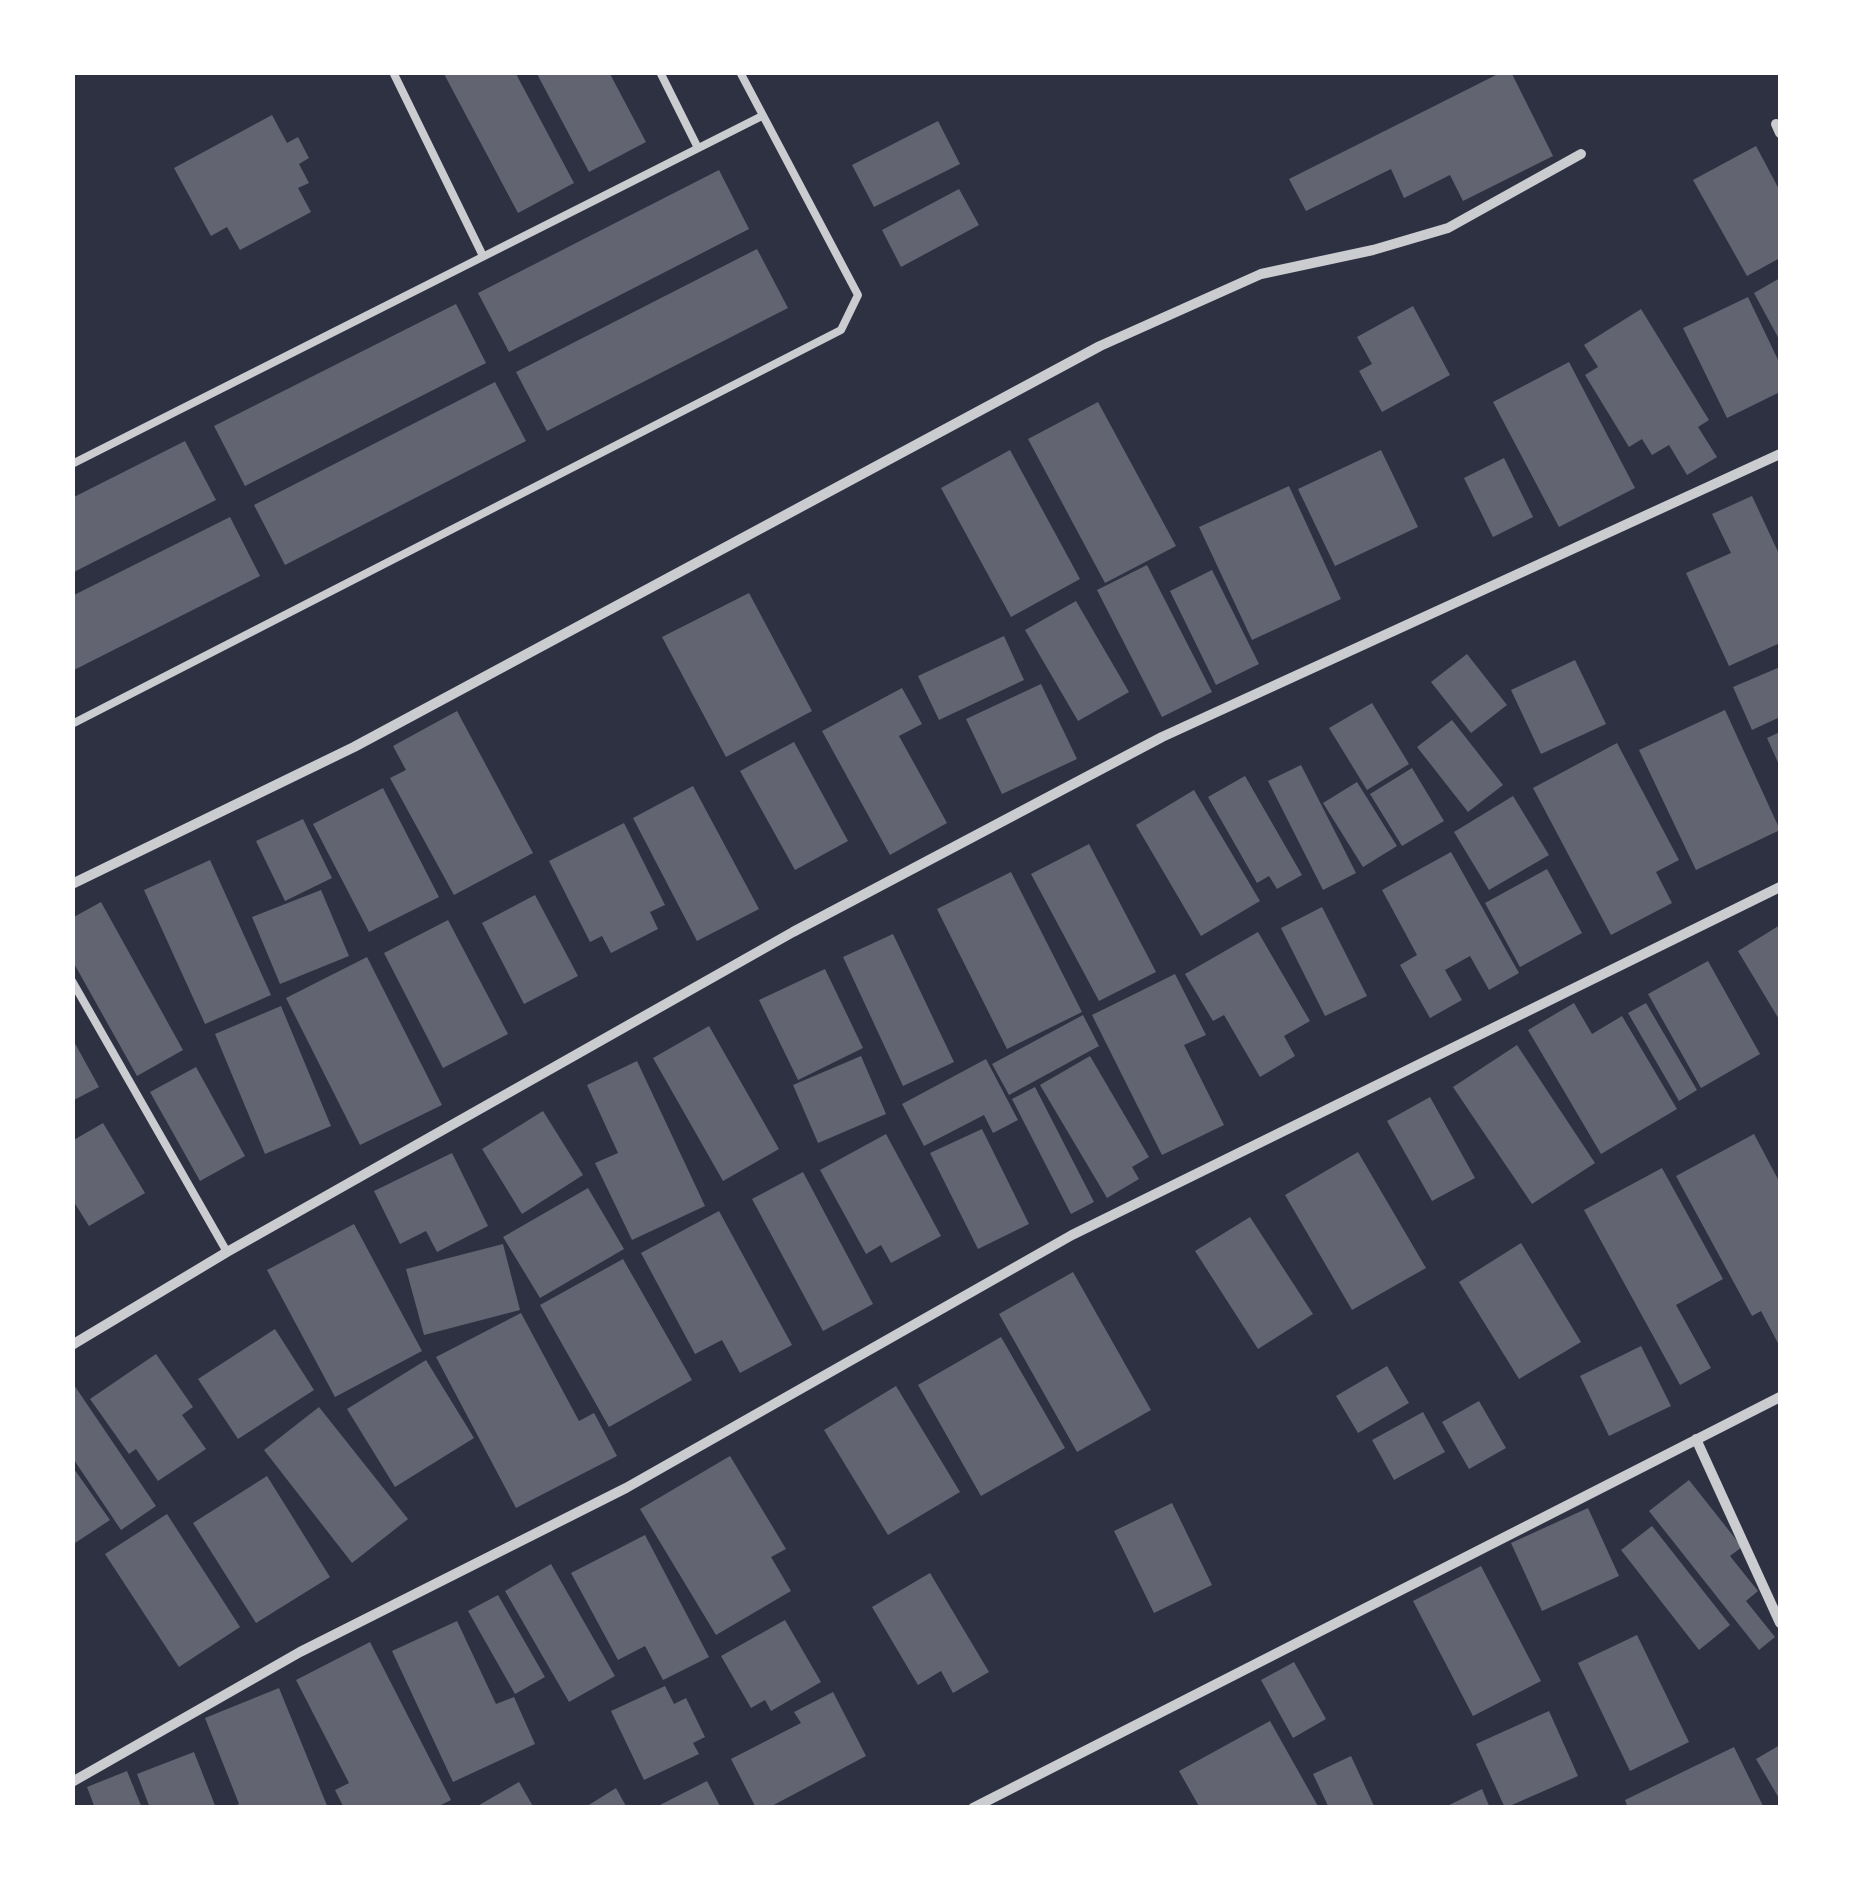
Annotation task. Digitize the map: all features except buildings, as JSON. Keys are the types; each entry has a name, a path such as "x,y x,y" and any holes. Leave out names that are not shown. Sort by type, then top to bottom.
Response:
{"street":[{"path":"72,884 354,747 1100,346 1262,274 1372,250 1448,228 1581,154"},
{"path":"72,1345 227,1252 793,932 1162,738 1780,454"},
{"path":"72,1782 300,1652 626,1488 1072,1235 1780,887"},
{"path":"974,1808 1780,1396"},
{"path":"1696,1439 1780,1623"}],"lane":[{"path":"393,72 483,256"},
{"path":"660,72 698,148"},
{"path":"72,724 840,330 858,295 740,72"},
{"path":"72,464 762,116"},
{"path":"72,981 227,1252"}]}
